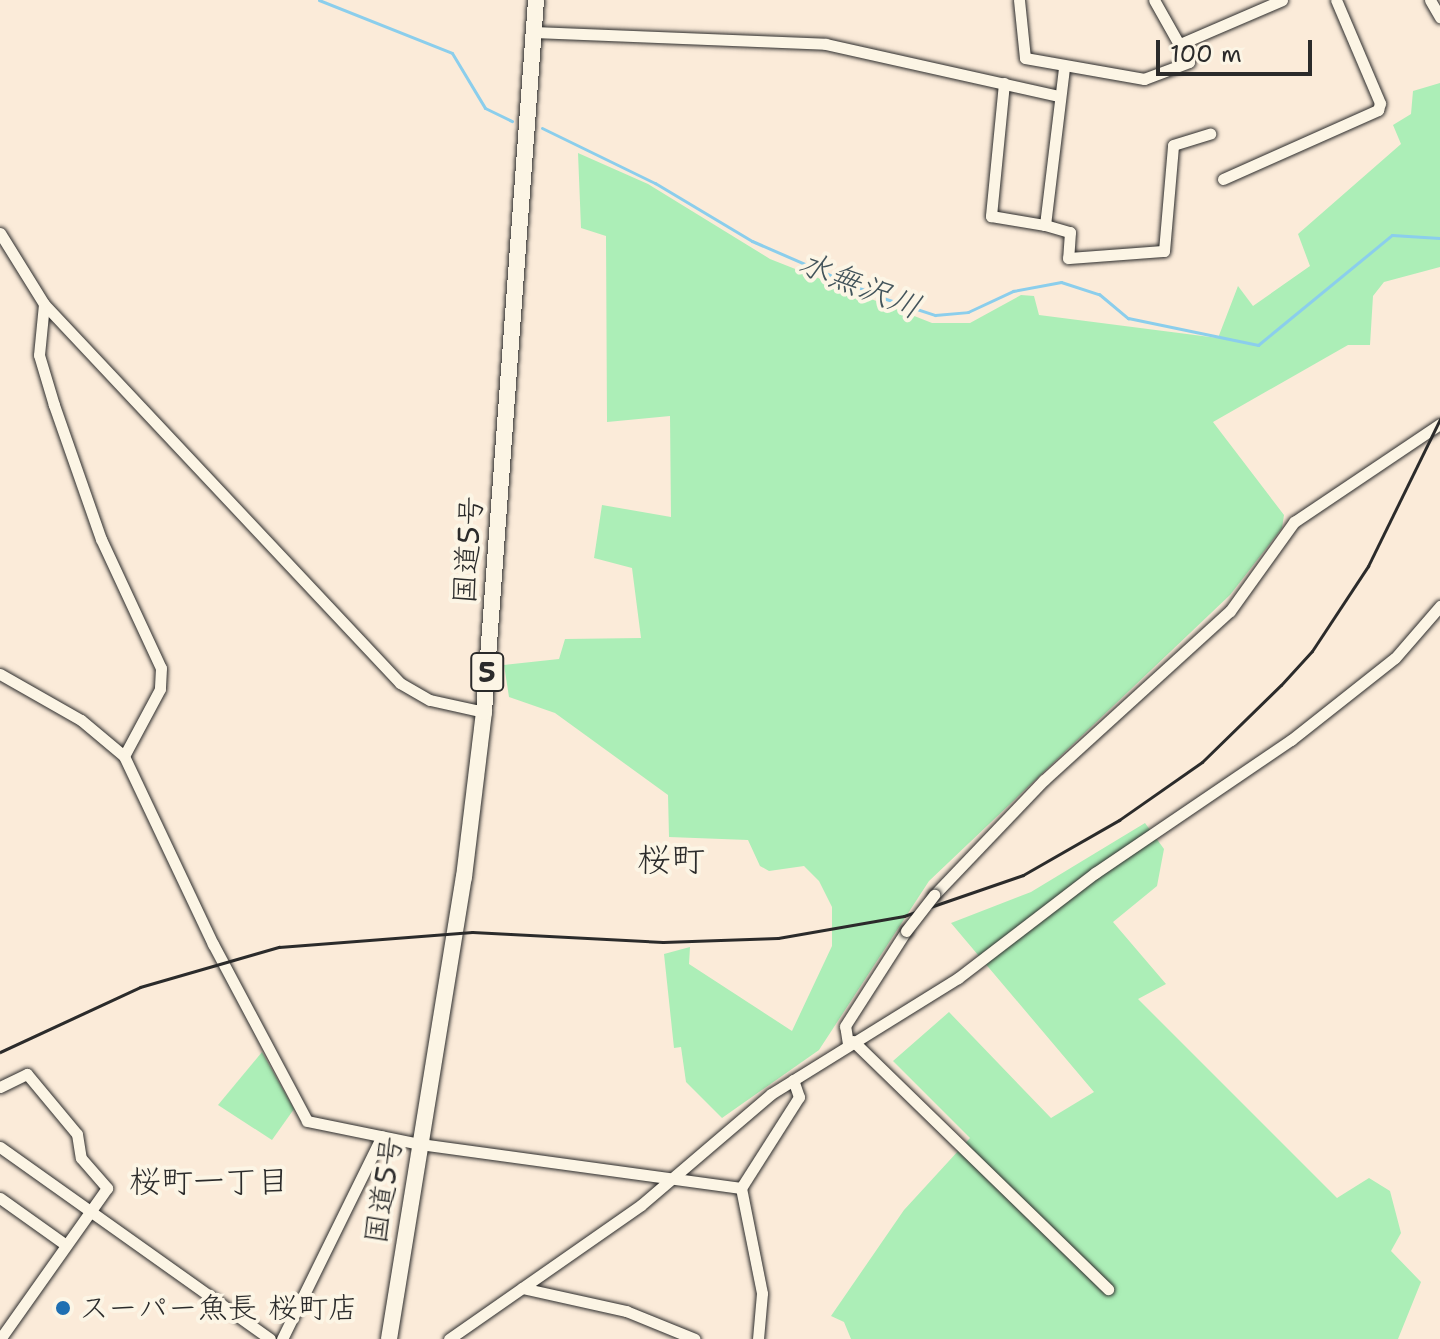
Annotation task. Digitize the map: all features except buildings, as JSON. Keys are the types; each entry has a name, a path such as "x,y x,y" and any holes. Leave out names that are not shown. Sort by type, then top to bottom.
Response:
{"highway":[{"name":"国道5号","path":"389,1339 464,877 484,712 536,0"}],"street":[{"path":"1019,0 1025,58 1144,79 1189,62 1154,0"},
{"path":"1180,44 1282,0"},
{"path":"1223,179 1378,110 1380,103 1336,0"},
{"path":"1430,0 1440,17"},
{"path":"533,32 826,44 1058,96"},
{"path":"1045,225 1058,96 1064,67"},
{"path":"1004,83 991,216 1070,232 1068,258 1164,251 1173,145 1210,134"},
{"path":"0,233 44,304 400,683 430,700 484,712"},
{"path":"44,304 37,337 50,391 101,539 161,668 160,689 124,756"},
{"path":"1108,1289 851,1042 845,1026 906,931 934,895 1054,770 1230,611 1294,522 1440,424"},
{"path":"449,1339 674,1179 718,1135 793,1080 958,978 1095,873 1303,731 1395,658 1440,606"},
{"path":"0,674 81,720 124,756 206,931 307,1121 420,1144 741,1188"},
{"path":"0,1087 27,1074 77,1134 81,1158 107,1188 0,1339"},
{"path":"758,1339 762,1293 741,1188 799,1097 793,1080"},
{"path":"282,1339 382,1136"},
{"path":"0,1147 270,1339"},
{"path":"0,1198 66,1245"},
{"path":"522,1288 626,1311 695,1339"},
{"path":"464,1330 476,1339"}],"green space":[{"path":"1440,83 1440,267 1384,282 1373,296 1370,345 1348,345 1213,422 1284,515 1282,528 1230,595 929,881 819,1050 722,1118 686,1082 681,1047 674,1048 664,954 690,947 689,964 792,1031 832,946 832,907 819,881 804,866 769,871 760,866 748,840 669,837 668,795 555,713 509,697 504,665 559,659 565,639 641,638 632,568 594,558 602,505 671,517 670,416 607,422 606,236 581,228 578,153 648,184 770,259 932,323 970,323 1021,295 1034,296 1039,315 1218,338 1238,286 1253,306 1310,266 1298,234 1401,144 1393,125 1411,114 1413,91"},
{"path":"1145,823 1164,849 1157,886 1113,922 1166,984 1138,999 1337,1198 1369,1178 1390,1191 1401,1233 1391,1251 1421,1282 1398,1339 851,1339 844,1322 831,1316 904,1210 970,1138 893,1061 949,1012 1051,1118 1094,1092 951,923 1031,892"},
{"path":"262,1052 294,1109 272,1140 218,1105"}],"waterway":[{"name":"水無沢川","path":"319,0 452,53 485,108 512,121"},
{"name":"水無沢川","path":"542,128 655,183 752,241 883,298 935,315 968,312 1013,291 1061,282 1099,294 1128,318 1258,345 1392,235 1440,238"}],"railway":[{"path":"0,1052 140,987 279,947 472,932 663,942 778,938 904,916 1023,875 1119,820 1202,762 1281,685 1312,651 1368,566 1440,419"}],"place":[{"name":"スーパー魚長 桜町店","path":"63,1308"}],"district":[{"name":"桜町","path":"671,860"},
{"name":"桜町一丁目","path":"209,1181"}]}
